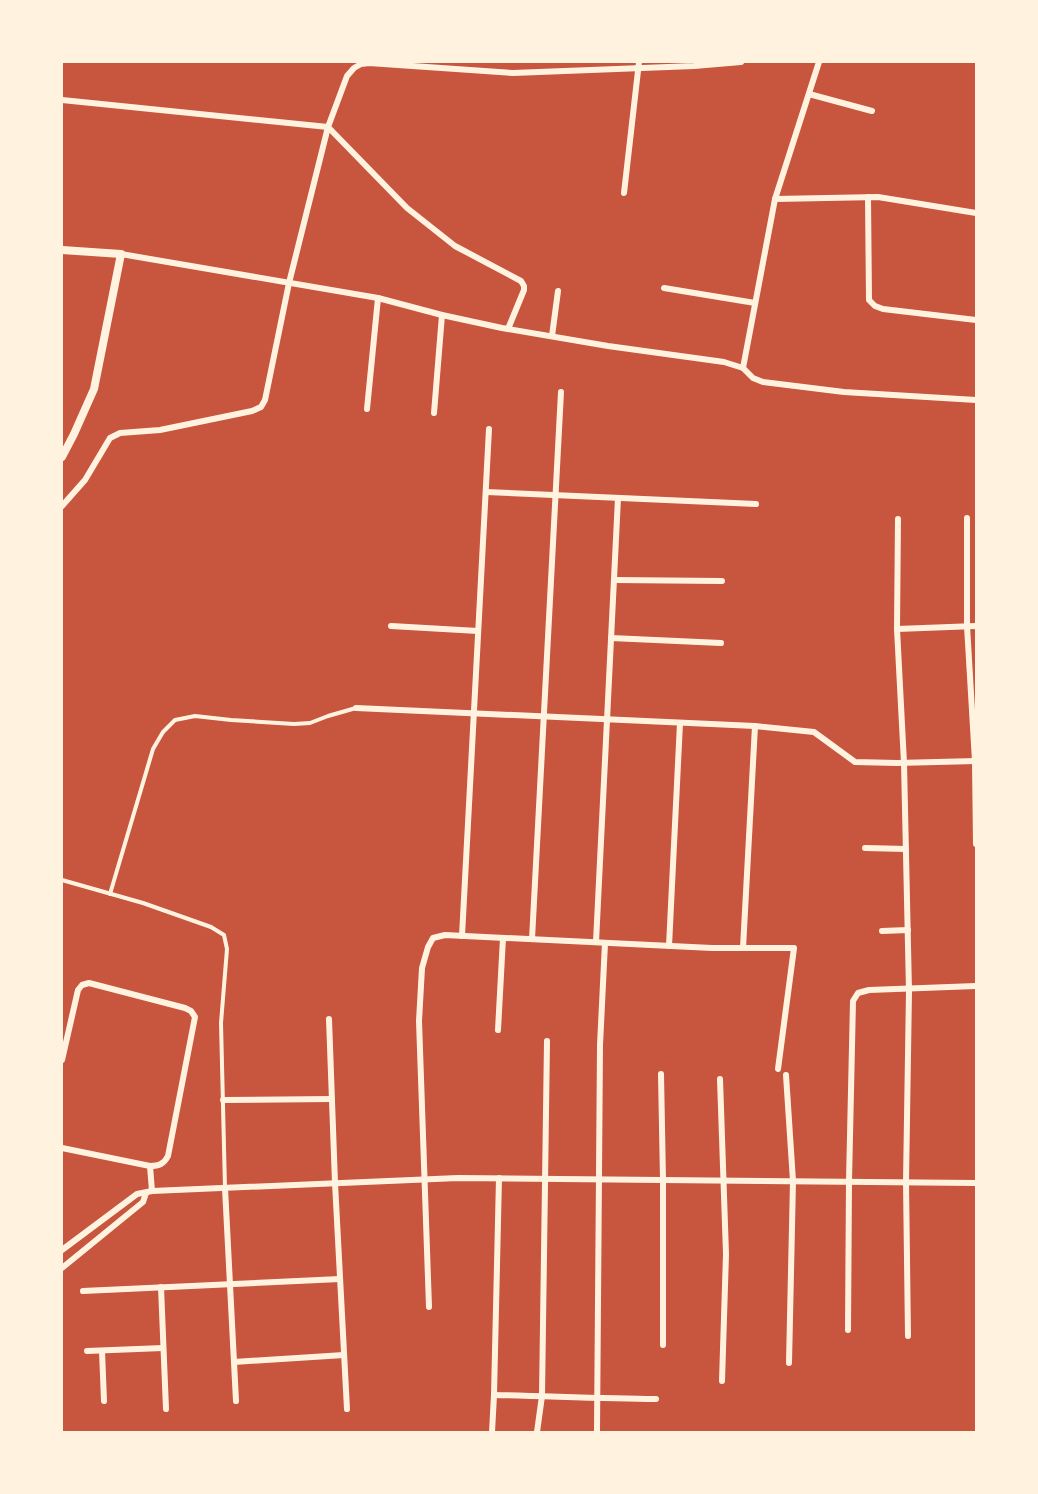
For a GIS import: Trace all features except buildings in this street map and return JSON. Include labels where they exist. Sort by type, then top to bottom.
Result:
[{"type":"street","points":[[62,506],[84,480],[114,435],[160,430],[252,411],[261,407],[265,400],[289,283],[328,127],[347,76],[354,68],[369,63],[513,73],[639,65],[741,62]]},
{"type":"street","points":[[743,368],[775,199],[819,62]]},
{"type":"street","points":[[624,193],[639,65]]},
{"type":"street","points":[[809,93],[872,111]]},
{"type":"street","points":[[62,100],[328,127],[407,208],[455,246],[521,281],[524,290],[508,329]]},
{"type":"street","points":[[868,197],[869,300],[875,306],[883,309],[976,320]]},
{"type":"street","points":[[775,199],[878,197],[976,213]]},
{"type":"street","points":[[62,250],[122,254],[378,298],[508,329],[618,348],[724,362],[743,368],[753,378],[763,382],[844,392],[976,400]]},
{"type":"street","points":[[62,457],[94,389],[122,254]]},
{"type":"street","points":[[664,288],[755,303]]},
{"type":"street","points":[[552,336],[558,291]]},
{"type":"street","points":[[368,409],[378,298]]},
{"type":"street","points":[[434,413],[442,315]]},
{"type":"street","points":[[532,939],[561,392]]},
{"type":"street","points":[[462,936],[489,429]]},
{"type":"street","points":[[486,492],[756,504]]},
{"type":"street","points":[[596,942],[618,498]]},
{"type":"street","points":[[967,518],[967,626],[976,761],[976,844]]},
{"type":"street","points":[[898,519],[897,629],[904,763],[909,989],[906,1182],[908,1336]]},
{"type":"street","points":[[614,579],[722,581]]},
{"type":"street","points":[[391,626],[478,631]]},
{"type":"street","points":[[897,629],[976,626]]},
{"type":"street","points":[[611,638],[721,643]]},
{"type":"street","points":[[356,708],[755,726],[814,732],[855,762],[976,761]]},
{"type":"street","points":[[669,946],[680,723]]},
{"type":"street","points":[[743,948],[755,726]]},
{"type":"street","points":[[865,848],[906,849]]},
{"type":"street","points":[[882,931],[908,930]]},
{"type":"street","points":[[429,1307],[418,1021],[422,968],[433,938],[445,935],[669,946],[794,948],[778,1069]]},
{"type":"street","points":[[498,1030],[503,938]]},
{"type":"street","points":[[597,1432],[600,1045],[605,943]]},
{"type":"street","points":[[62,1060],[78,990],[82,985],[89,983],[185,1008],[195,1017],[165,1162],[158,1166],[150,1166],[62,1148]]},
{"type":"street","points":[[848,1330],[853,1001],[858,993],[869,990],[976,986]]},
{"type":"street","points":[[329,1019],[347,1409]]},
{"type":"street","points":[[537,1432],[542,1396],[547,1041]]},
{"type":"street","points":[[661,1074],[663,1345]]},
{"type":"street","points":[[786,1075],[793,1181],[789,1363]]},
{"type":"street","points":[[720,1078],[726,1254],[722,1381]]},
{"type":"street","points":[[223,1100],[332,1099]]},
{"type":"street","points":[[62,1268],[143,1202],[149,1192],[150,1166]]},
{"type":"street","points":[[492,1432],[498,1178]]},
{"type":"street","points":[[62,1250],[137,1194],[149,1192],[498,1178],[976,1183]]},
{"type":"street","points":[[225,1188],[236,1401]]},
{"type":"street","points":[[83,1291],[340,1279]]},
{"type":"street","points":[[161,1287],[166,1409]]},
{"type":"street","points":[[87,1351],[163,1348]]},
{"type":"street","points":[[102,1351],[104,1401]]},
{"type":"street","points":[[234,1362],[344,1355]]},
{"type":"street","points":[[494,1395],[656,1399]]},
{"type":"lane","points":[[110,894],[153,749],[163,732],[175,720],[195,716],[294,724],[310,723],[356,708]]},
{"type":"lane","points":[[62,880],[153,906],[211,927],[224,935],[227,949],[221,1023],[225,1188]]}]
